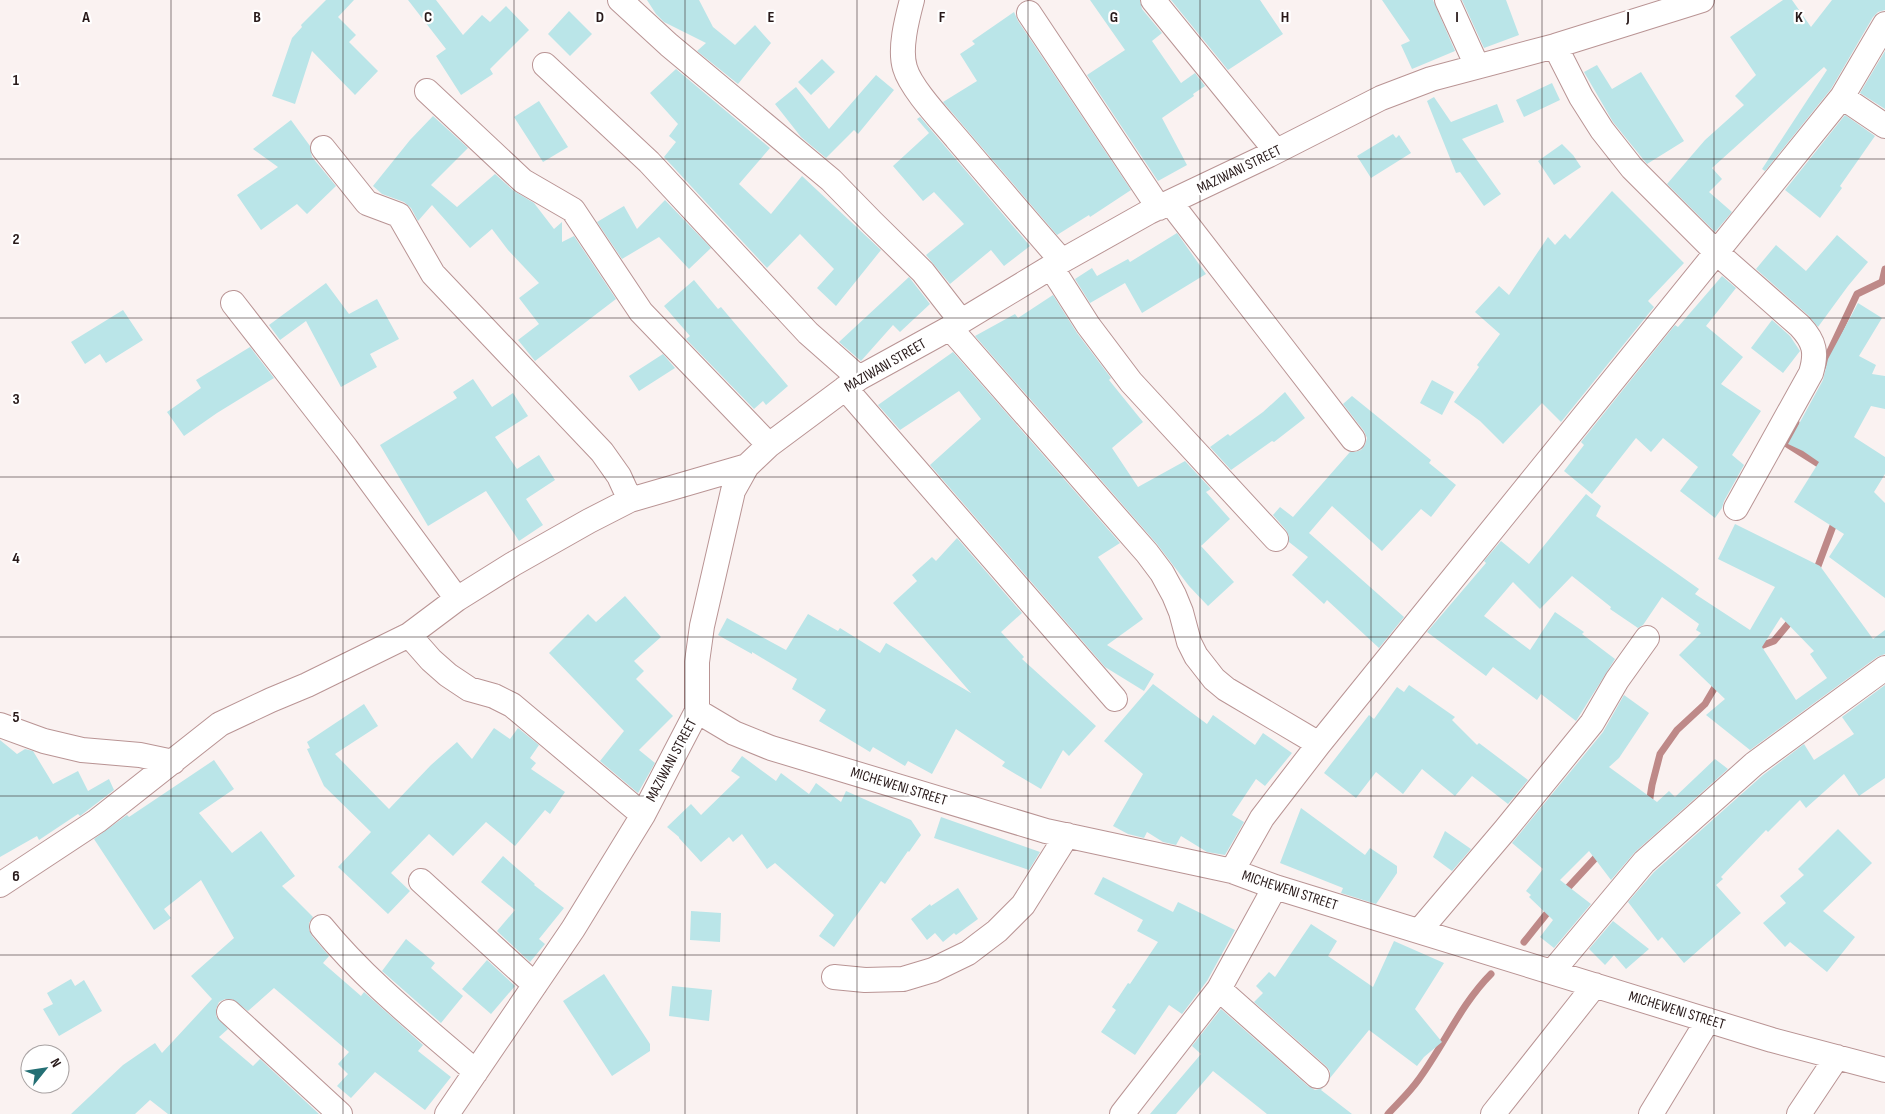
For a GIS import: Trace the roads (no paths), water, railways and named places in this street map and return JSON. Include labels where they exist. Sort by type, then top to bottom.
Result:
[{"type":"street","points":[[620,0],[691,64],[831,180],[924,272],[956,324],[1162,573],[1181,612],[1189,642],[1204,668],[1226,689],[1319,744]]},
{"type":"street","points":[[912,0],[906,24],[904,53],[905,68],[915,85],[944,124],[1057,264],[1088,325],[1131,382],[1276,539]]},
{"type":"street","points":[[1153,0],[1276,151]]},
{"type":"street","points":[[1447,0],[1477,66]]},
{"type":"street","name":"MAZIWANI STREET","points":[[447,1114],[573,929],[643,815],[697,711],[697,662],[702,626],[733,491],[748,466],[769,445],[852,383],[1057,264],[1164,205],[1381,98],[1431,79],[1555,46],[1702,0]]},
{"type":"street","points":[[1029,13],[1164,205],[1353,439]]},
{"type":"street","points":[[1232,871],[1262,818],[1319,744],[1842,97],[1885,24]]},
{"type":"street","points":[[1555,46],[1581,96],[1632,168],[1717,254],[1800,326],[1809,336],[1814,346],[1815,354],[1811,373],[1736,508]]},
{"type":"street","points":[[545,65],[649,162],[808,333],[852,383],[1115,699]]},
{"type":"street","points":[[428,91],[523,181],[573,210],[641,312],[769,445]]},
{"type":"street","points":[[1842,97],[1885,126]]},
{"type":"street","points":[[324,148],[367,203],[399,216],[433,274],[602,452],[619,476],[630,500]]},
{"type":"street","points":[[233,303],[346,448],[457,599]]},
{"type":"street","points":[[0,885],[96,821],[220,724],[271,700],[307,686],[409,635],[457,599],[521,559],[630,500],[748,466]]},
{"type":"street","points":[[409,635],[431,660],[448,675],[469,689],[494,696],[512,706],[643,815]]},
{"type":"street","points":[[1420,930],[1592,723],[1617,680],[1647,638]]},
{"type":"street","points":[[1552,972],[1644,862],[1754,764],[1885,668]]},
{"type":"street","name":"MICHEWENI STREET","points":[[697,711],[734,733],[771,748],[1046,830],[1232,871],[1275,887],[1708,1020],[1885,1070]]},
{"type":"street","points":[[0,725],[44,741],[82,750],[140,755],[173,762]]},
{"type":"street","points":[[834,977],[865,980],[903,979],[933,970],[968,953],[997,932],[1023,905],[1067,835]]},
{"type":"street","points":[[422,880],[535,984]]},
{"type":"street","points":[[1122,1114],[1219,989],[1275,887]]},
{"type":"street","points":[[322,927],[371,980],[476,1072]]},
{"type":"street","points":[[1493,1114],[1595,985]]},
{"type":"street","points":[[1219,989],[1318,1076]]},
{"type":"street","points":[[229,1012],[340,1114]]},
{"type":"street","points":[[1651,1114],[1708,1020]]},
{"type":"street","points":[[1799,1114],[1837,1057]]},
{"type":"waterway","points":[[1822,368],[1857,294],[1882,282],[1885,269]]},
{"type":"waterway","points":[[1796,423],[1787,444],[1825,468]]},
{"type":"waterway","points":[[1815,574],[1836,518]]},
{"type":"waterway","points":[[1755,648],[1774,641],[1794,617]]},
{"type":"waterway","points":[[1649,804],[1660,754],[1677,730],[1705,704],[1718,682]]},
{"type":"waterway","points":[[1563,893],[1600,853]]},
{"type":"waterway","points":[[1524,942],[1552,907]]},
{"type":"waterway","points":[[1388,1114],[1415,1084],[1462,1011],[1491,974]]}]
